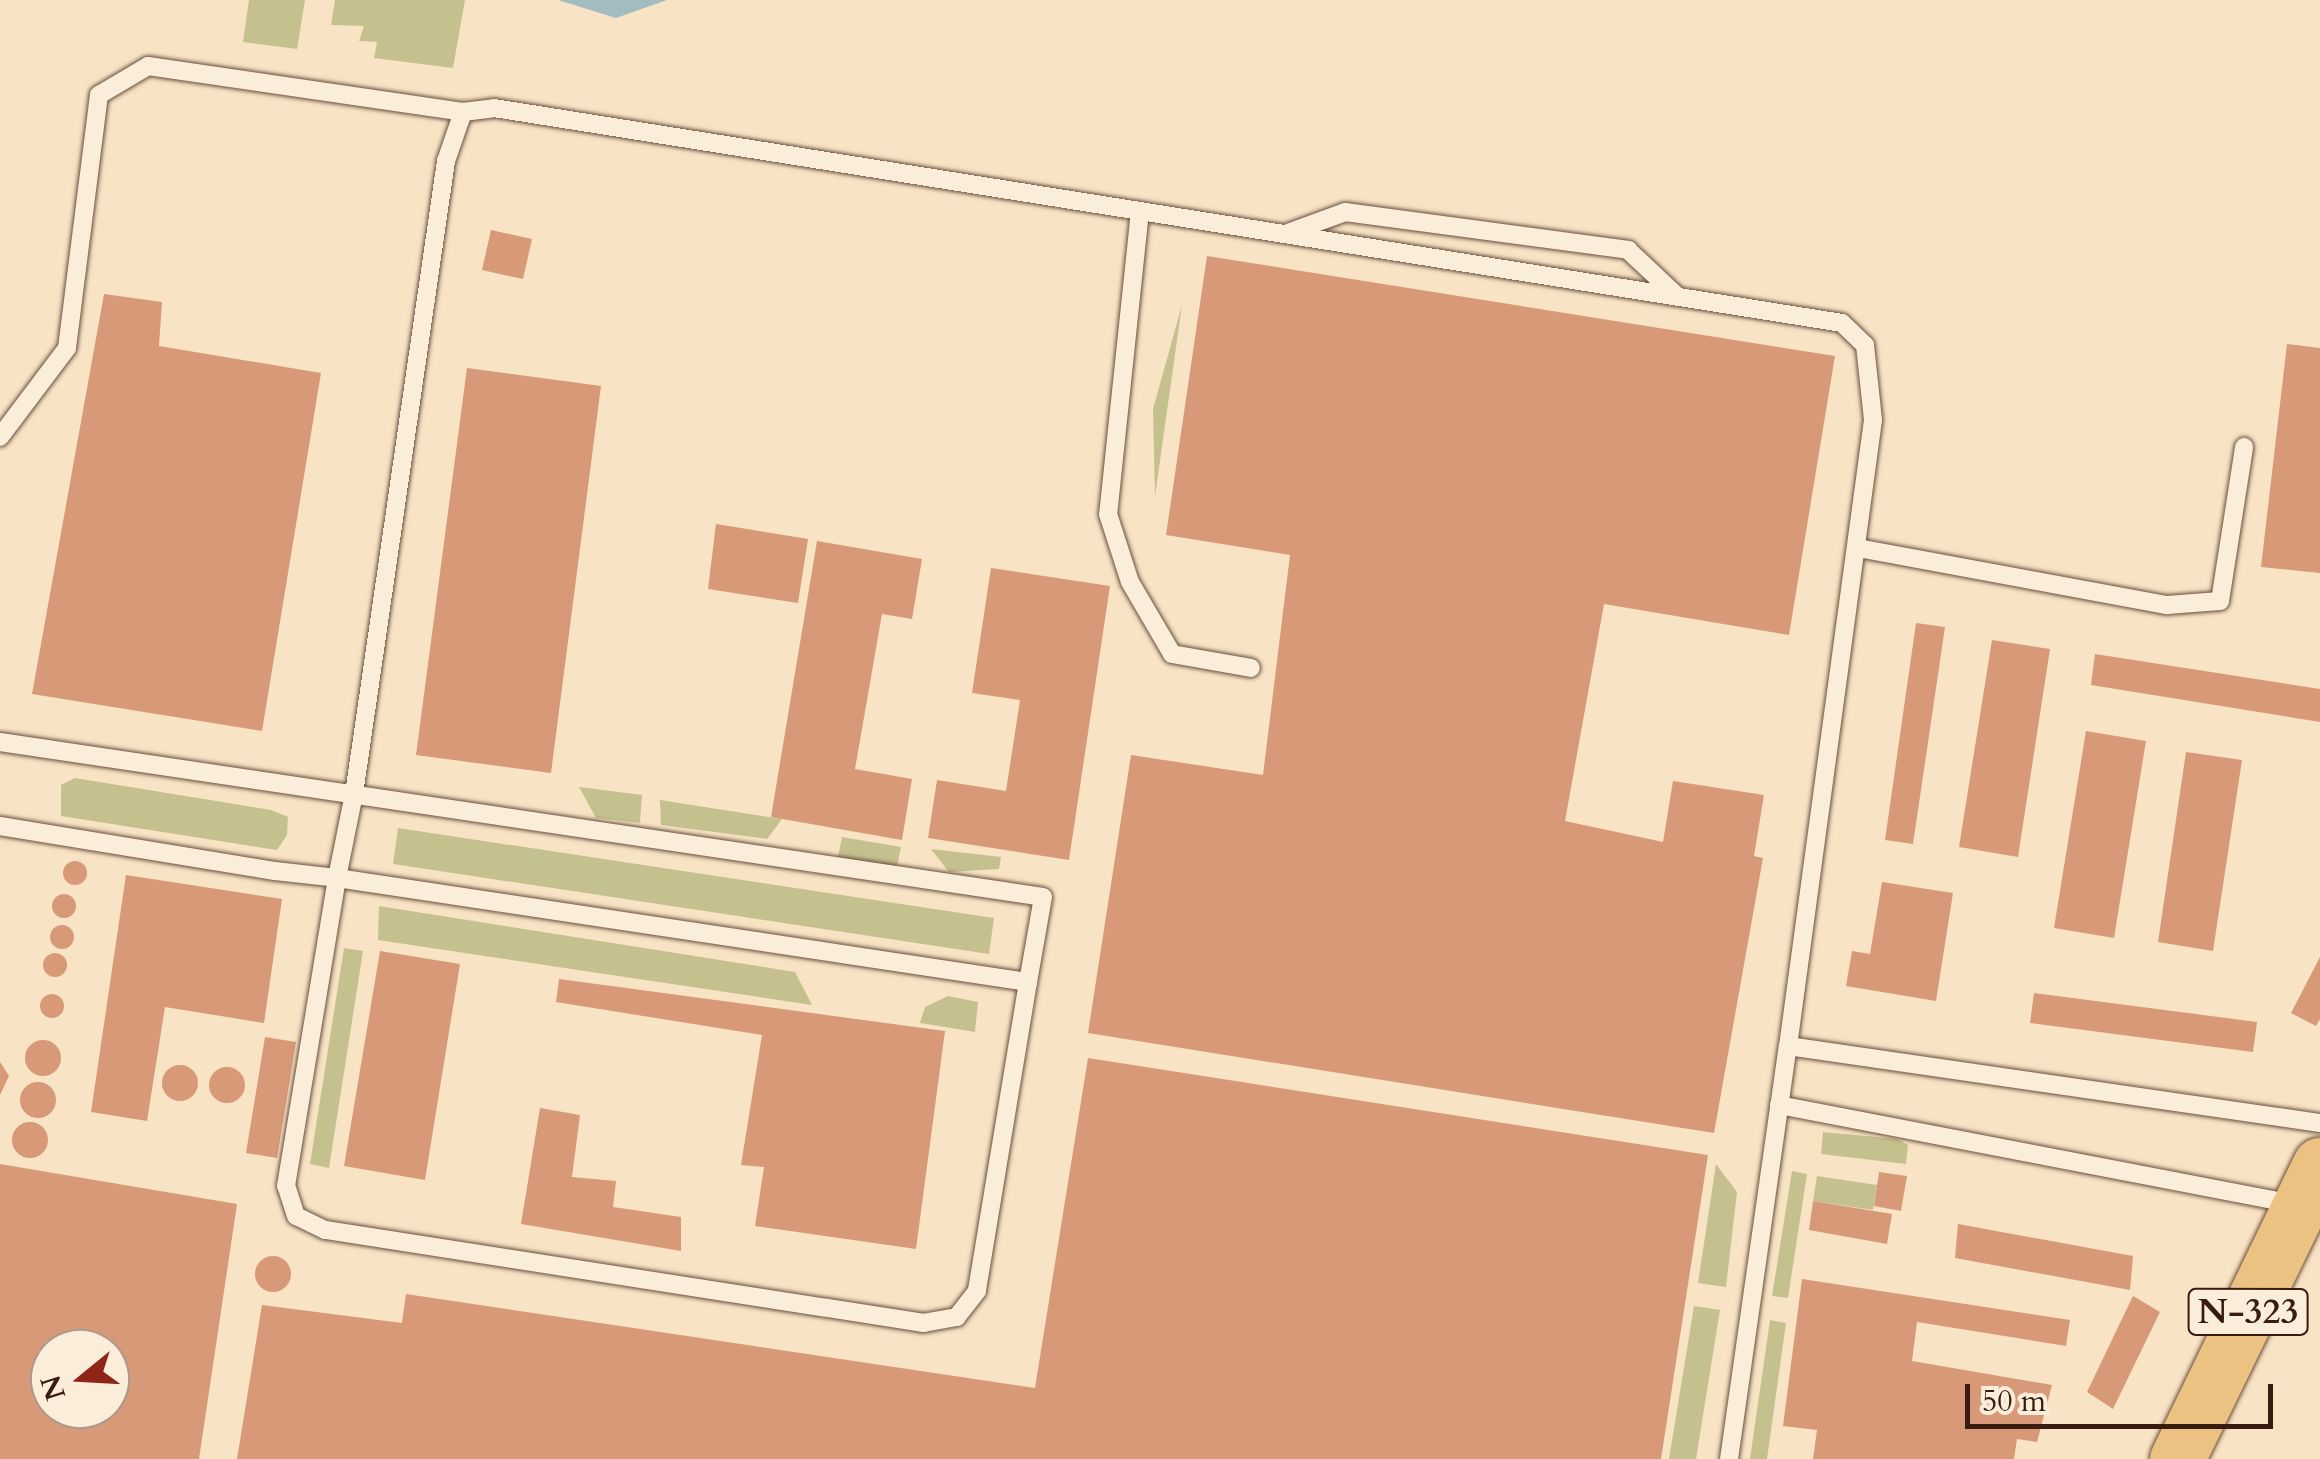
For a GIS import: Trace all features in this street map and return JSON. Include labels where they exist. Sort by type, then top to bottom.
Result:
[{"type":"highway","name":"N-323","points":[[2177,1459],[2310,1185]]},
{"type":"lane","points":[[0,437],[37,399],[67,348],[100,95],[125,73],[148,66],[462,112],[494,108],[1842,323],[1865,345],[1873,420],[1729,1459]]},
{"type":"lane","points":[[0,742],[354,794],[1043,897],[978,1292],[957,1317],[924,1323],[324,1230],[296,1216],[286,1186],[354,794],[446,161],[462,112]]},
{"type":"lane","points":[[1140,211],[1108,514],[1130,582],[1172,654],[1251,668]]},
{"type":"lane","points":[[1286,234],[1345,212],[1628,250],[1677,297]]},
{"type":"lane","points":[[1858,548],[2063,590],[2202,605],[2220,600],[2244,447]]},
{"type":"lane","points":[[0,826],[1028,982]]},
{"type":"lane","points":[[1788,1046],[2320,1124]]},
{"type":"lane","points":[[1780,1105],[2310,1185]]},
{"type":"shaded area","points":[[249,0],[305,0],[297,49],[243,42]]},
{"type":"shaded area","points":[[335,0],[465,0],[453,68],[374,58],[377,42],[359,41],[364,26],[331,25]]},
{"type":"shaded area","points":[[1182,305],[1155,496],[1153,409]]},
{"type":"shaded area","points":[[75,778],[271,810],[288,817],[287,835],[277,850],[61,816],[61,785]]},
{"type":"shaded area","points":[[579,787],[642,795],[640,823],[596,818]]},
{"type":"shaded area","points":[[660,800],[782,819],[767,839],[661,825]]},
{"type":"shaded area","points":[[398,828],[994,918],[989,954],[393,864]]},
{"type":"shaded area","points":[[842,837],[901,847],[897,867],[838,857]]},
{"type":"shaded area","points":[[931,849],[1001,857],[999,869],[949,872]]},
{"type":"shaded area","points":[[379,906],[795,972],[812,1005],[378,940]]},
{"type":"shaded area","points":[[344,948],[363,951],[329,1168],[310,1164]]},
{"type":"shaded area","points":[[948,996],[978,1002],[975,1032],[920,1023],[925,1007]]},
{"type":"shaded area","points":[[1823,1132],[1897,1139],[1908,1145],[1906,1164],[1821,1154]]},
{"type":"shaded area","points":[[1716,1164],[1737,1192],[1726,1287],[1698,1283]]},
{"type":"shaded area","points":[[1792,1171],[1807,1174],[1788,1298],[1772,1296]]},
{"type":"shaded area","points":[[1817,1176],[1877,1185],[1873,1210],[1813,1201]]},
{"type":"shaded area","points":[[1694,1306],[1720,1310],[1696,1459],[1669,1459]]},
{"type":"shaded area","points":[[1770,1320],[1786,1323],[1767,1459],[1750,1459]]},
{"type":"water","points":[[558,0],[667,0],[616,18]]},
{"type":"building","points":[[491,230],[532,239],[523,279],[482,270]]},
{"type":"building","points":[[1207,256],[1835,356],[1789,635],[1604,604],[1565,821],[1663,842],[1673,781],[1764,795],[1754,856],[1763,858],[1714,1133],[1088,1033],[1131,755],[1263,775],[1290,555],[1166,535]]},
{"type":"building","points":[[104,294],[162,302],[159,346],[321,373],[262,731],[32,694]]},
{"type":"building","points":[[2287,344],[2320,348],[2320,573],[2261,567]]},
{"type":"building","points":[[467,368],[601,386],[551,773],[416,755]]},
{"type":"building","points":[[716,524],[808,539],[798,603],[708,589]]},
{"type":"building","points":[[817,541],[922,559],[912,619],[882,614],[855,769],[912,779],[902,840],[771,817]]},
{"type":"building","points":[[991,568],[1110,586],[1069,860],[928,838],[937,780],[1006,791],[1020,700],[972,693]]},
{"type":"building","points":[[1916,623],[1945,627],[1913,844],[1885,840]]},
{"type":"building","points":[[1992,640],[2050,649],[2018,857],[1959,847]]},
{"type":"building","points":[[2095,654],[2320,689],[2320,722],[2091,685]]},
{"type":"building","points":[[2086,731],[2146,741],[2114,938],[2054,928]]},
{"type":"building","points":[[2186,752],[2242,760],[2213,951],[2158,942]]},
{"type":"building","points":[[75,861],[87,873],[75,885],[63,873]]},
{"type":"building","points":[[126,875],[282,899],[264,1023],[165,1007],[147,1121],[91,1112]]},
{"type":"building","points":[[1882,882],[1953,893],[1936,1001],[1846,986],[1852,951],[1870,954]]},
{"type":"building","points":[[64,894],[76,906],[64,918],[52,906]]},
{"type":"building","points":[[62,925],[74,937],[62,949],[50,937]]},
{"type":"building","points":[[380,951],[460,964],[425,1180],[344,1166]]},
{"type":"building","points":[[55,953],[67,965],[55,977],[43,965]]},
{"type":"building","points":[[2320,957],[2320,1019],[2316,1026],[2291,1013]]},
{"type":"building","points":[[559,979],[945,1031],[916,1249],[755,1226],[764,1167],[741,1165],[762,1035],[556,1002]]},
{"type":"building","points":[[2034,993],[2257,1022],[2253,1052],[2030,1023]]},
{"type":"building","points":[[52,994],[64,1006],[52,1018],[40,1006]]},
{"type":"building","points":[[265,1037],[296,1042],[277,1158],[246,1153]]},
{"type":"building","points":[[43,1040],[56,1045],[61,1058],[56,1071],[43,1076],[30,1071],[25,1058],[30,1045]]},
{"type":"building","points":[[1088,1058],[1708,1155],[1661,1459],[237,1459],[262,1305],[402,1323],[406,1294],[1035,1388]]},
{"type":"building","points":[[0,1062],[9,1076],[0,1095]]},
{"type":"building","points":[[180,1065],[193,1070],[198,1083],[193,1096],[180,1101],[167,1096],[162,1083],[167,1070]]},
{"type":"building","points":[[227,1067],[240,1072],[245,1085],[240,1098],[227,1103],[214,1098],[209,1085],[214,1072]]},
{"type":"building","points":[[38,1082],[51,1087],[56,1100],[51,1113],[38,1118],[25,1113],[20,1100],[25,1087]]},
{"type":"building","points":[[540,1108],[580,1115],[572,1177],[616,1181],[613,1207],[681,1217],[681,1251],[521,1224]]},
{"type":"building","points":[[30,1122],[43,1127],[48,1140],[43,1153],[30,1158],[17,1153],[12,1140],[17,1127]]},
{"type":"building","points":[[0,1164],[237,1204],[199,1459],[0,1459]]},
{"type":"building","points":[[1879,1172],[1907,1176],[1901,1211],[1874,1206]]},
{"type":"building","points":[[1813,1201],[1892,1214],[1887,1244],[1809,1230]]},
{"type":"building","points":[[1958,1224],[2133,1256],[2130,1290],[1955,1258]]},
{"type":"building","points":[[273,1256],[286,1261],[291,1274],[286,1287],[273,1292],[260,1287],[255,1274],[260,1261]]},
{"type":"building","points":[[1802,1279],[2070,1320],[2066,1346],[1917,1322],[1912,1361],[2052,1385],[2037,1442],[2017,1439],[2014,1459],[1813,1459],[1817,1430],[1783,1426]]},
{"type":"building","points":[[2133,1296],[2160,1312],[2113,1409],[2087,1392]]}]
